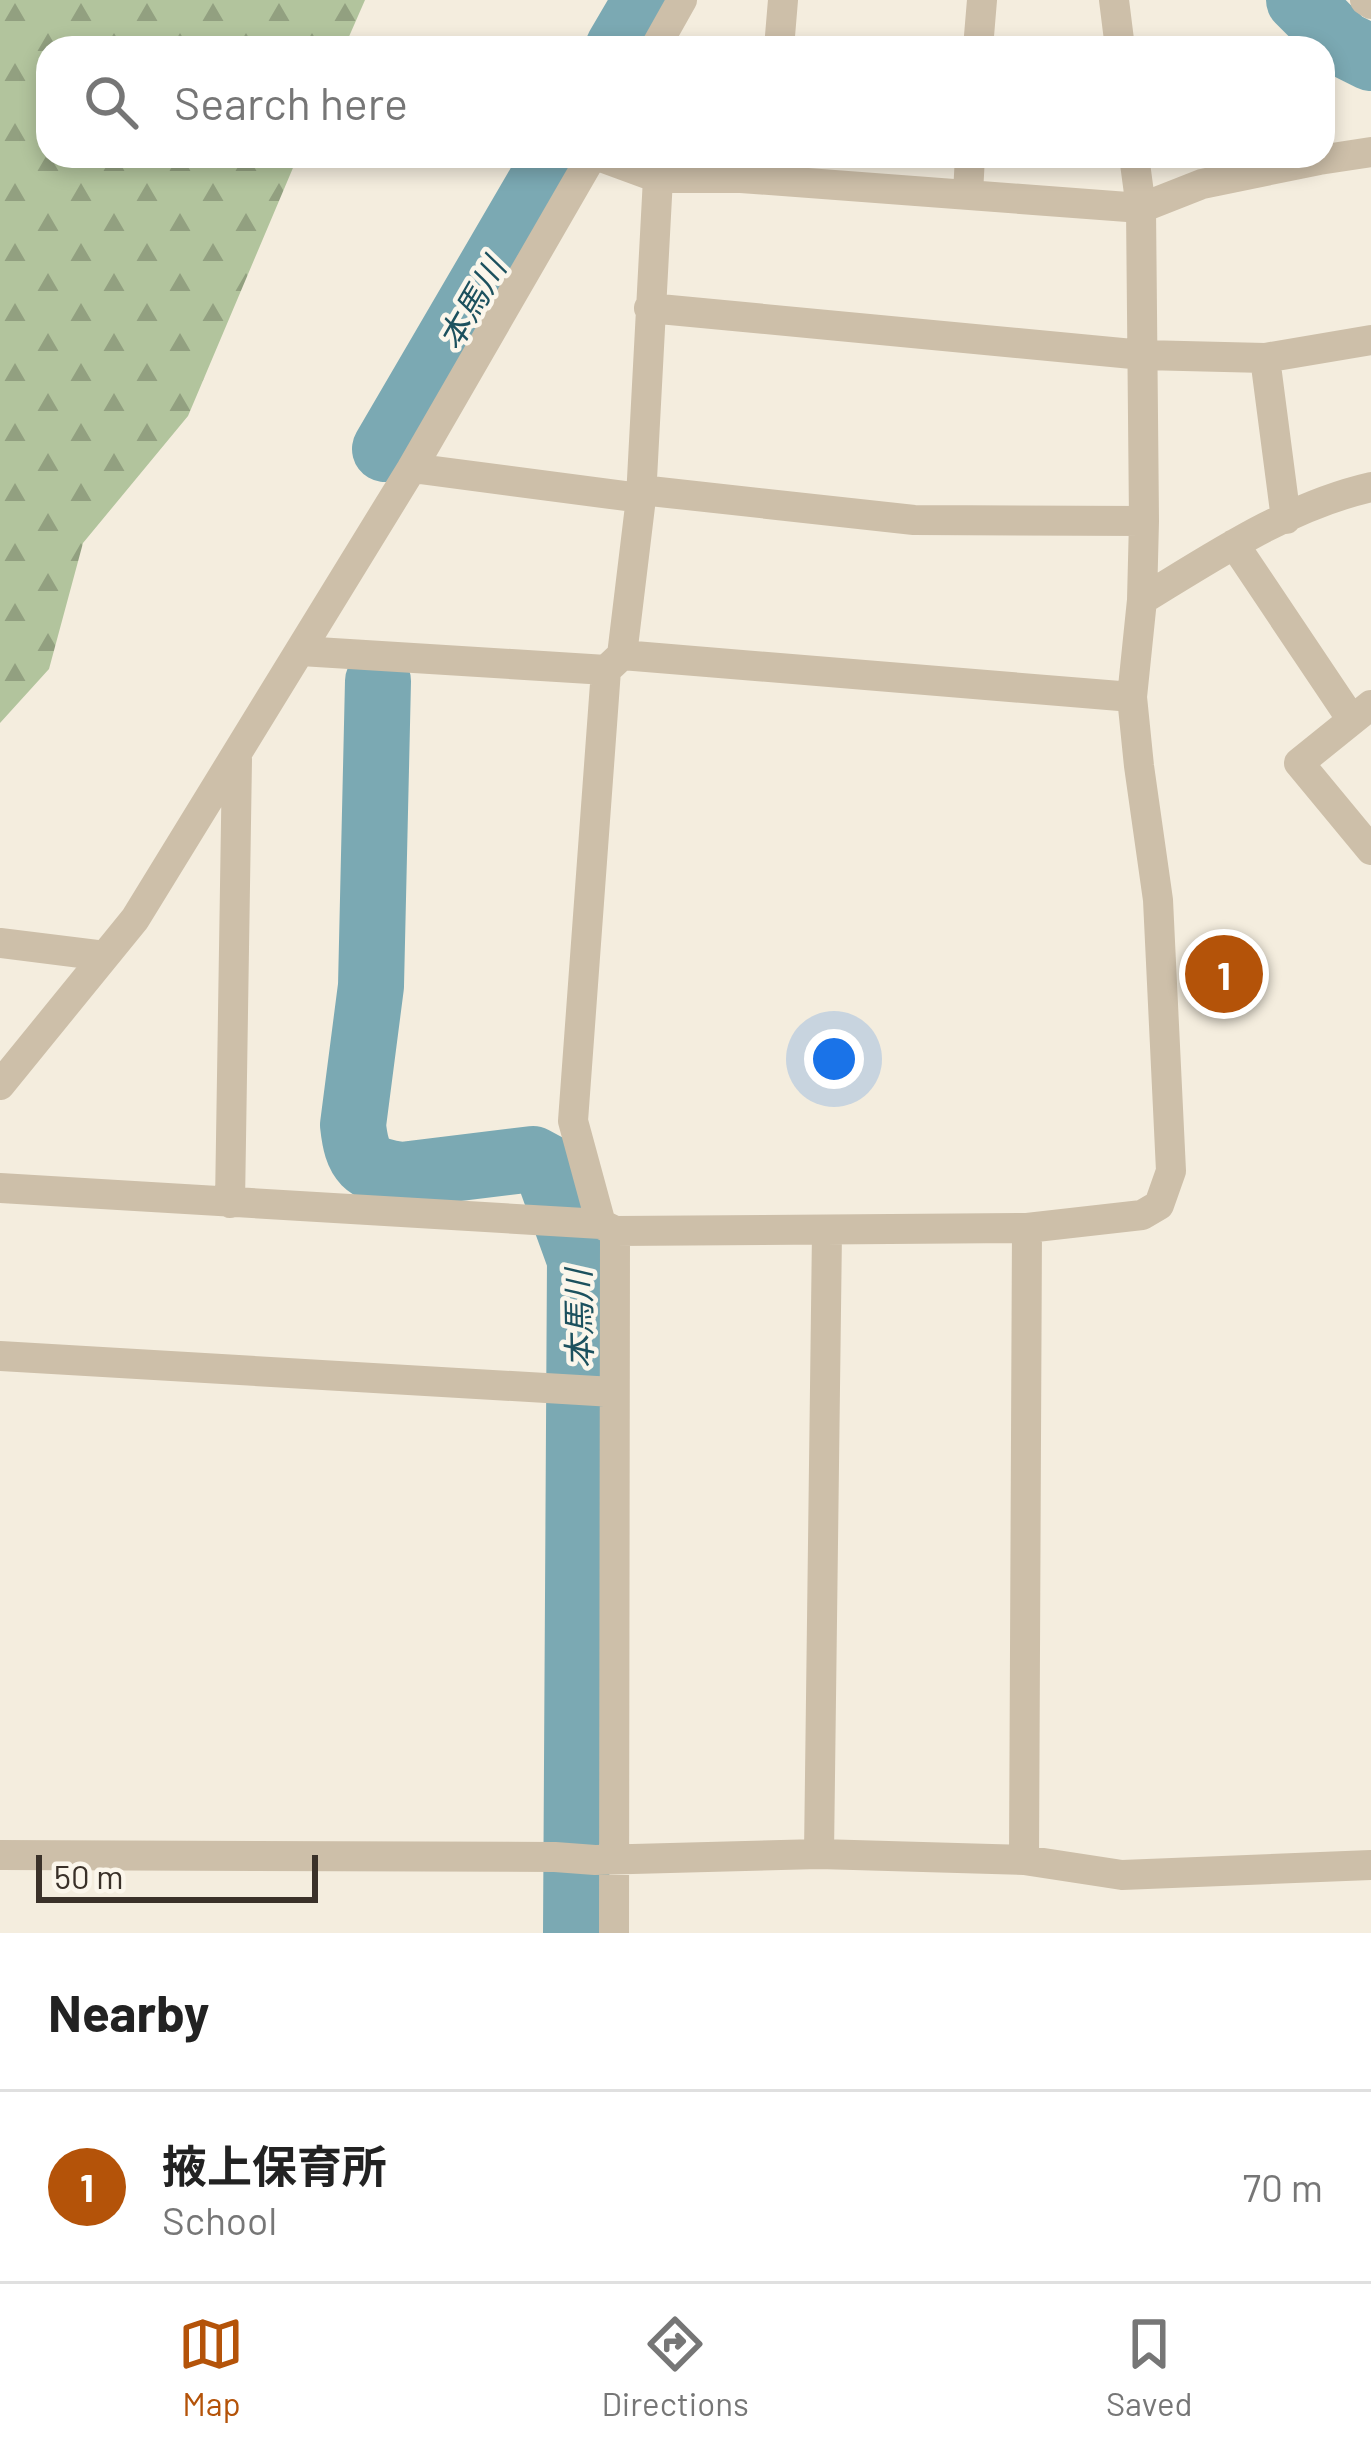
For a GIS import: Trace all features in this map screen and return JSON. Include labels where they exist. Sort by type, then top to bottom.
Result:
[{"type":"street","points":[[662,36],[682,0]]},
{"type":"street","points":[[780,36],[783,0]]},
{"type":"street","points":[[980,36],[982,0]]},
{"type":"street","points":[[1114,0],[1118,36]]},
{"type":"street","points":[[1335,158],[1371,152]]},
{"type":"street","points":[[0,1085],[135,920],[412,468],[588,168]]},
{"type":"street","points":[[629,168],[658,178],[770,168],[968,194],[1141,208],[1202,184],[1280,168]]},
{"type":"street","points":[[968,194],[969,168]]},
{"type":"street","points":[[0,1188],[598,1226],[827,1232],[1027,1228],[1142,1215],[1159,1205],[1171,1171],[1158,901],[1132,698],[1144,520],[1141,208],[1136,168]]},
{"type":"street","points":[[614,1933],[604,1860],[598,1226],[573,1121],[614,663],[641,494],[658,178]]},
{"type":"street","points":[[649,308],[1143,355],[1265,358],[1371,340]]},
{"type":"street","points":[[1265,358],[1286,519]]},
{"type":"street","points":[[412,468],[914,520],[1144,520]]},
{"type":"street","points":[[1142,600],[1234,544],[1327,498],[1369,491]]},
{"type":"street","points":[[1234,544],[1362,713],[1299,763],[1371,850]]},
{"type":"street","points":[[301,651],[614,663],[1132,698]]},
{"type":"street","points":[[230,1203],[237,756]]},
{"type":"street","points":[[0,943],[105,956]]},
{"type":"street","points":[[1024,1860],[1027,1228]]},
{"type":"street","points":[[819,1854],[827,1232]]},
{"type":"street","points":[[0,1356],[603,1392]]},
{"type":"street","points":[[0,1856],[604,1860],[819,1854],[1024,1860],[1122,1875],[1371,1865]]},
{"type":"green space","points":[[0,0],[365,0],[349,36],[36,36],[36,168],[293,168],[188,416],[83,543],[49,669],[0,723]]},
{"type":"waterway","name":"本馬川","points":[[625,36],[646,0]]},
{"type":"waterway","points":[[1299,0],[1343,44],[1371,58]]},
{"type":"waterway","name":"本馬川","points":[[385,449],[549,168]]},
{"type":"waterway","name":"本馬川","points":[[378,681],[371,986],[353,1125],[357,1148],[371,1167],[402,1175],[533,1159],[546,1166],[580,1260],[576,1933]]},
{"type":"place","name":"掖上保育所","points":[[1224,974]]}]
